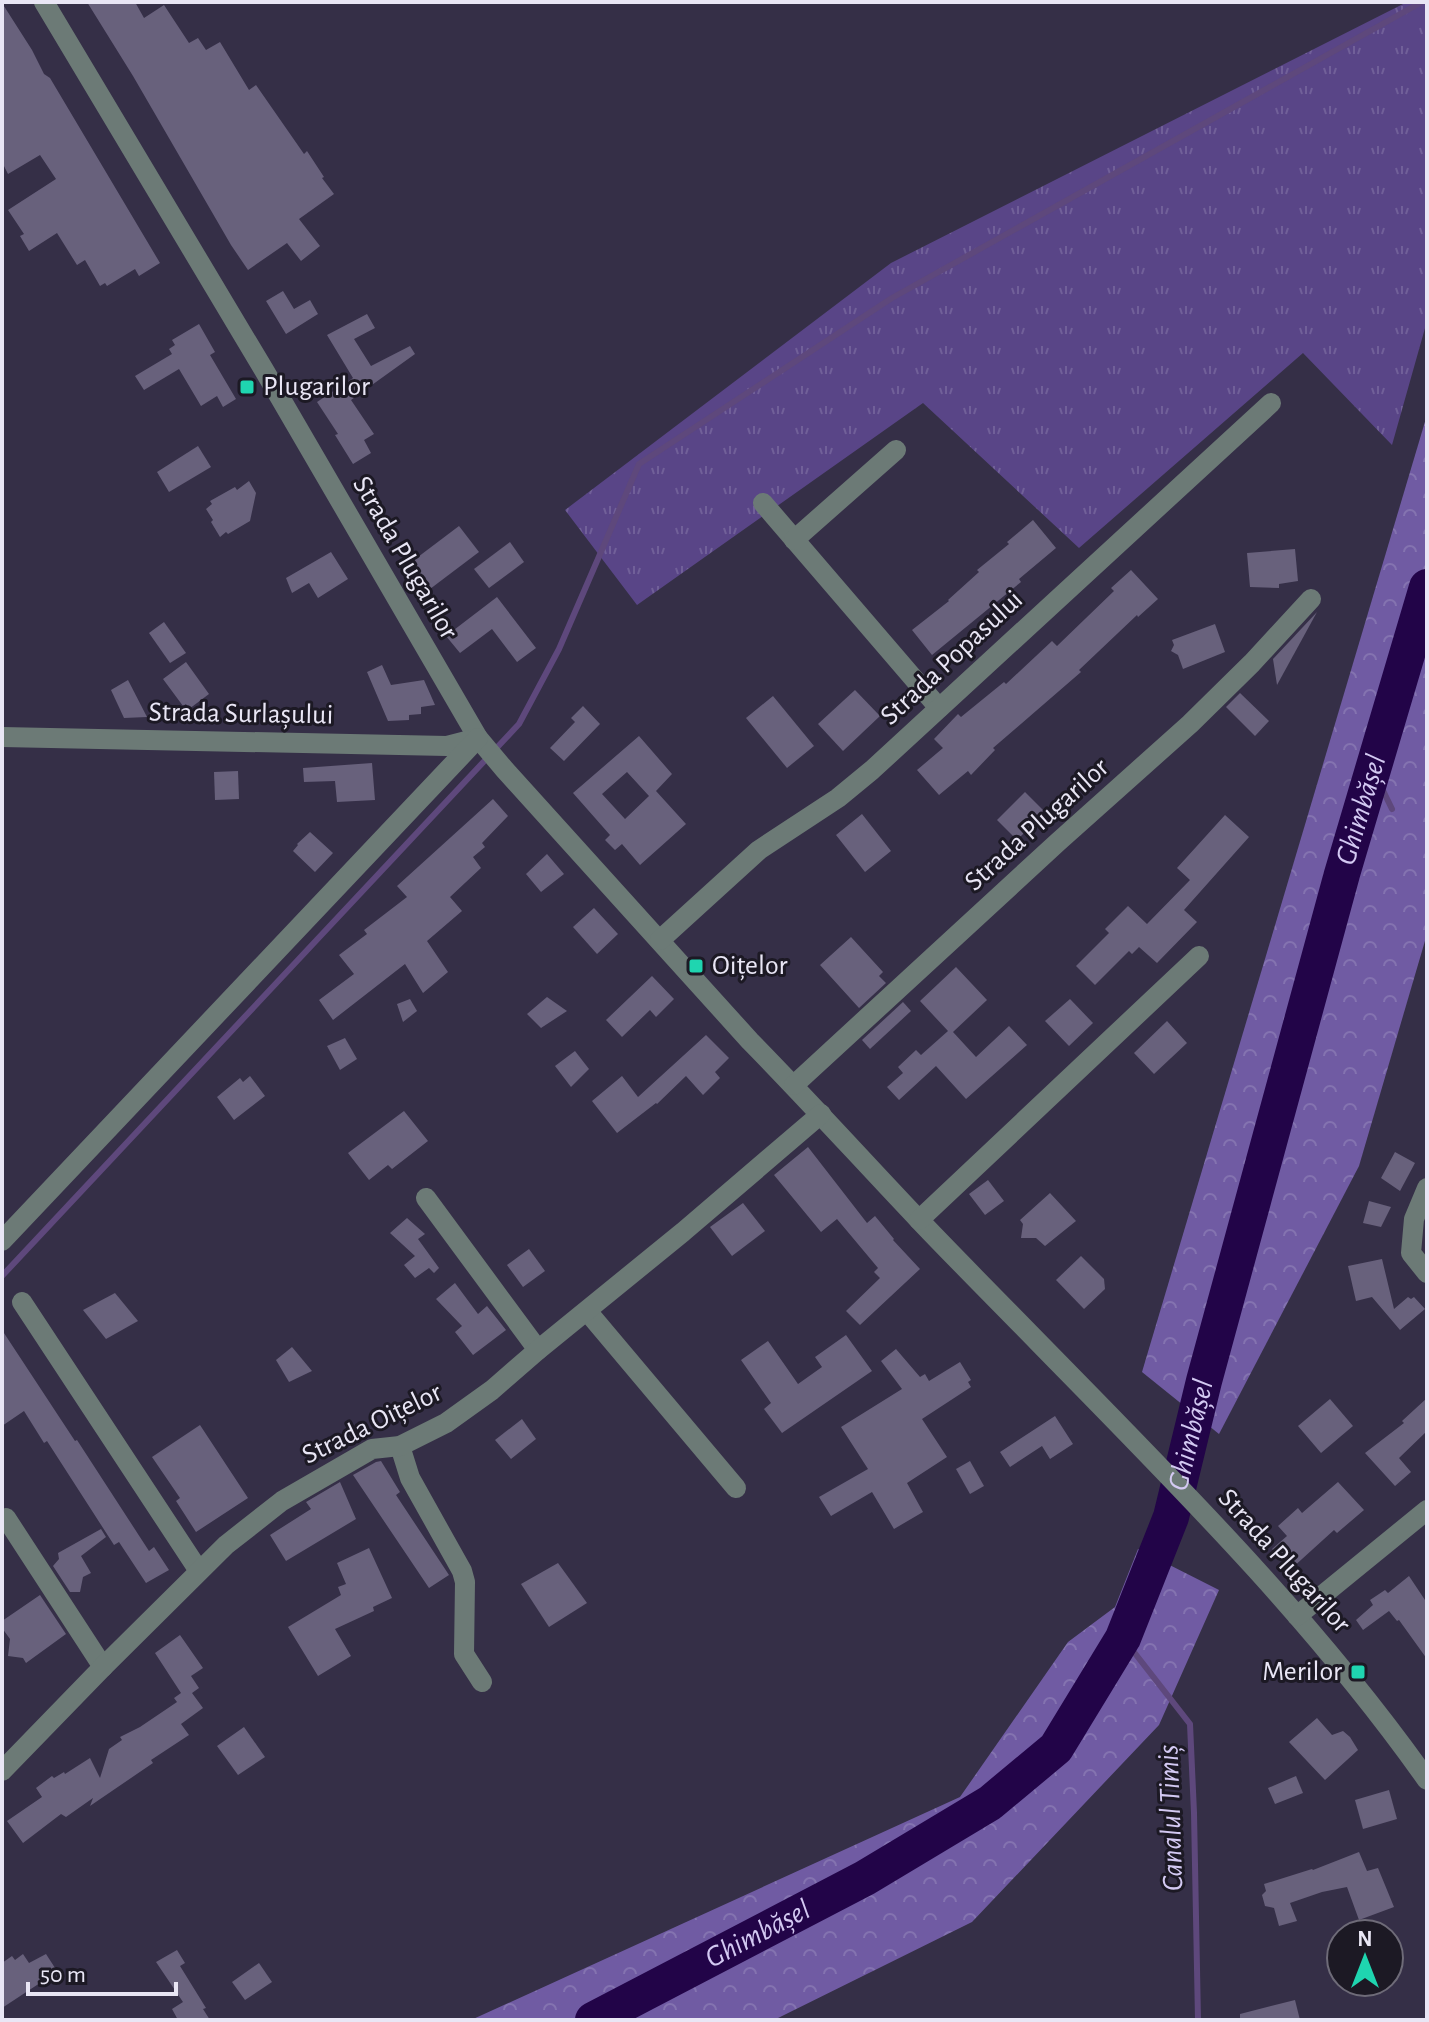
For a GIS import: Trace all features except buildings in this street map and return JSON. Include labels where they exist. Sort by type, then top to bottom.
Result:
[{"type":"street","name":"Strada Plugarilor","points":[[44,2],[480,742],[750,1041],[1224,1534],[1363,1693],[1427,1780]]},
{"type":"street","name":"Strada Popasului","points":[[660,940],[759,850],[838,798],[1271,403]]},
{"type":"street","points":[[794,540],[896,450]]},
{"type":"street","points":[[763,503],[939,708]]},
{"type":"street","name":"Strada Plugarilor","points":[[794,1085],[1190,724],[1311,599]]},
{"type":"street","name":"Strada Surlașului","points":[[2,737],[447,746],[480,742]]},
{"type":"street","points":[[2,1241],[480,742]]},
{"type":"street","points":[[919,1220],[1199,956]]},
{"type":"street","name":"Strada Oițelor","points":[[2,1771],[226,1545],[282,1501],[372,1449],[400,1446],[446,1423],[492,1390],[821,1114]]},
{"type":"street","points":[[1427,1188],[1414,1219],[1411,1253],[1427,1273]]},
{"type":"street","points":[[426,1198],[538,1350]]},
{"type":"street","points":[[22,1302],[199,1571]]},
{"type":"street","points":[[587,1311],[736,1488]]},
{"type":"street","points":[[400,1446],[410,1478],[462,1571],[465,1582],[464,1654],[482,1682]]},
{"type":"street","points":[[1297,1616],[1427,1510]]},
{"type":"street","points":[[6,1518],[103,1667]]},
{"type":"green space","points":[[1407,2],[1427,2],[1427,321],[1392,445],[1303,353],[1079,548],[923,403],[637,605],[565,510],[891,263]]},
{"type":"green space","points":[[1427,415],[1427,934],[1359,1166],[1219,1434],[1142,1372]]},
{"type":"green space","points":[[1138,1549],[1219,1590],[1159,1725],[972,1922],[774,2020],[471,2020],[960,1797],[1068,1642],[1115,1607]]},
{"type":"waterway","points":[[2,1276],[519,724],[559,649],[639,464],[892,298],[1422,2]]},
{"type":"waterway","name":"Ghimbășel","points":[[593,2020],[865,1878],[990,1803],[1056,1748],[1123,1638],[1171,1517],[1204,1381],[1342,874],[1427,587]]},
{"type":"waterway","points":[[1373,770],[1392,809]]},
{"type":"waterway","name":"Canalul Timiș","points":[[1123,1638],[1190,1724],[1198,2020]]},
{"type":"place","name":"Plugarilor","points":[[247,387]]},
{"type":"place","name":"Oițelor","points":[[696,966]]},
{"type":"place","name":"Merilor","points":[[1358,1672]]}]
